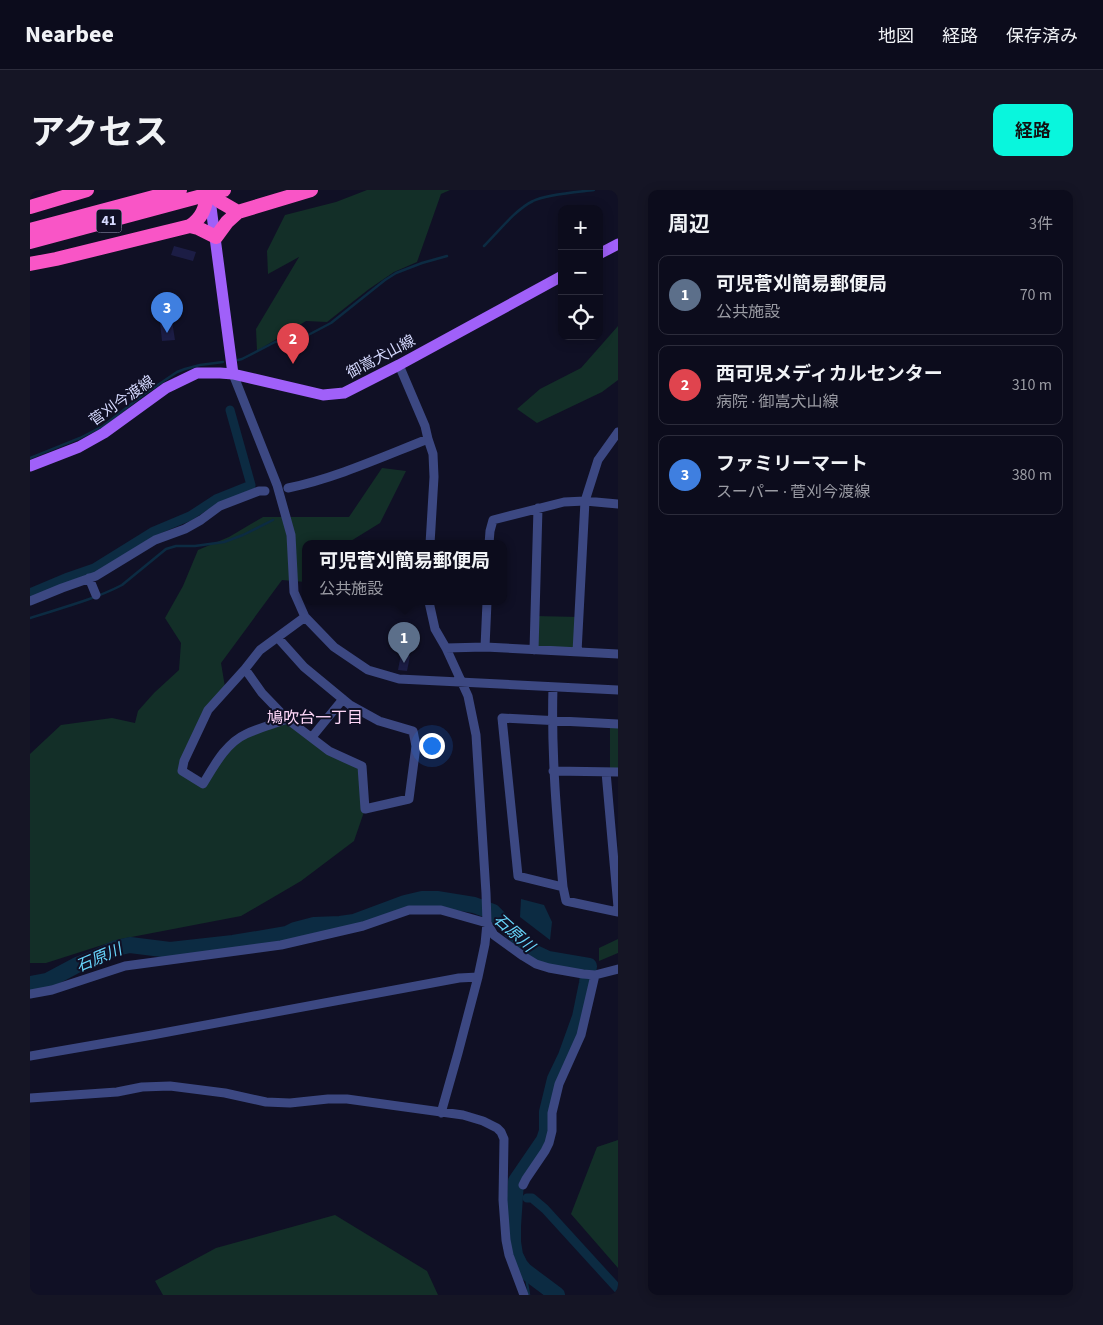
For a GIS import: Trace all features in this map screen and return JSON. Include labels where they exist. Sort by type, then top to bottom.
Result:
[{"type":"highway","points":[[30,207],[87,190]]},
{"type":"highway","points":[[209,190],[220,201],[238,212]]},
{"type":"highway","points":[[30,264],[190,226],[197,222],[204,213],[209,190]]},
{"type":"highway","name":"41","points":[[30,230],[184,195],[224,190]]},
{"type":"highway","points":[[190,226],[216,237],[226,222],[238,212],[311,190]]},
{"type":"highway","name":"41","points":[[30,242],[184,195]]},
{"type":"main road","points":[[209,190],[233,374]]},
{"type":"main road","points":[[603,252],[618,244]]},
{"type":"main road","name":"御嵩犬山線","points":[[233,374],[324,395],[344,393],[558,278]]},
{"type":"main road","name":"菅刈今渡線","points":[[30,466],[87,443],[104,433],[166,388],[197,373],[233,374]]},
{"type":"street","points":[[399,365],[425,426],[433,458],[430,540]]},
{"type":"street","points":[[233,374],[277,485],[291,534],[294,592],[305,617],[334,647],[368,670],[399,679],[618,690]]},
{"type":"street","points":[[577,652],[584,500],[598,460],[618,432]]},
{"type":"street","points":[[288,488],[348,470],[428,439]]},
{"type":"street","points":[[30,601],[96,576],[155,540],[185,529],[201,520],[220,506],[259,491],[265,491]]},
{"type":"street","points":[[489,540],[493,520],[564,502],[584,500],[618,504]]},
{"type":"street","points":[[534,650],[538,508]]},
{"type":"street","points":[[89,578],[96,595]]},
{"type":"street","points":[[430,605],[435,629],[468,696],[476,735],[487,923],[478,977],[441,1112]]},
{"type":"street","points":[[485,648],[487,605]]},
{"type":"street","points":[[287,719],[245,734],[235,741],[220,756],[203,784],[182,771],[184,761],[208,710],[260,650],[305,617]]},
{"type":"street","points":[[245,669],[262,694],[287,719],[329,750],[362,766],[365,809],[409,798],[416,746],[414,731],[379,721],[350,705],[304,667],[278,638]]},
{"type":"street","points":[[446,648],[618,654]]},
{"type":"street","points":[[553,687],[553,771],[563,887],[566,901],[618,912]]},
{"type":"street","points":[[312,737],[342,698]]},
{"type":"street","points":[[563,887],[518,876],[502,718],[618,724]]},
{"type":"street","points":[[553,771],[618,772]]},
{"type":"street","points":[[606,772],[618,906]]},
{"type":"street","points":[[30,994],[52,990],[125,966],[281,944],[363,926],[409,910],[441,910],[487,923],[494,935],[536,964],[549,968],[595,975],[618,969]]},
{"type":"street","points":[[523,1185],[549,1143],[552,1131],[552,1113],[558,1084],[571,1060],[581,1035],[595,975]]},
{"type":"street","points":[[30,1056],[459,978],[478,977]]},
{"type":"street","points":[[30,1098],[117,1092],[142,1086],[170,1086],[225,1093],[266,1102],[290,1103],[347,1099],[463,1115],[483,1121],[502,1132],[504,1139],[503,1200],[506,1240],[509,1255],[524,1295]]},
{"type":"green space","points":[[367,190],[450,190],[441,194],[417,262],[394,272],[327,322],[306,321],[257,351],[256,329],[299,257],[268,274],[267,251],[285,215],[336,202]]},
{"type":"green space","points":[[618,326],[618,380],[602,392],[537,423],[517,409],[540,389],[581,368]]},
{"type":"green space","points":[[382,468],[406,471],[380,523],[352,540],[302,540],[302,582],[282,580],[221,663],[225,687],[206,708],[182,772],[203,784],[235,741],[287,719],[328,750],[362,766],[365,809],[354,841],[301,881],[241,916],[121,939],[46,963],[30,963],[30,754],[61,725],[112,718],[135,723],[138,711],[179,670],[181,643],[165,618],[183,586],[198,550],[229,537],[263,517],[349,517]]},
{"type":"green space","points":[[535,616],[579,617],[577,652],[534,650]]},
{"type":"green space","points":[[610,724],[618,724],[618,771],[610,771]]},
{"type":"green space","points":[[618,939],[618,953],[599,961],[599,948]]},
{"type":"green space","points":[[618,1140],[618,1268],[571,1214],[597,1147]]},
{"type":"green space","points":[[335,1215],[427,1271],[438,1295],[163,1295],[155,1281],[216,1248]]},
{"type":"water","points":[[521,899],[544,905],[552,922],[550,940],[520,917]]},
{"type":"building","points":[[174,246],[196,252],[193,261],[171,255]]},
{"type":"building","points":[[172,321],[175,340],[162,341],[160,322]]},
{"type":"building","points":[[401,654],[410,656],[407,671],[398,670]]},
{"type":"waterway","points":[[484,246],[513,215],[533,201],[554,195],[594,190]]},
{"type":"waterway","points":[[238,360],[275,342],[306,336],[331,323],[396,273],[447,256]]},
{"type":"waterway","points":[[30,458],[80,438],[103,426],[177,372],[200,365],[223,362]]},
{"type":"waterway","points":[[30,593],[94,568],[152,532],[190,516],[216,499],[251,485],[230,410]]},
{"type":"waterway","points":[[30,618],[88,599],[122,585],[166,549],[176,546],[195,546],[224,542],[273,520]]},
{"type":"waterway","name":"石原川","points":[[30,984],[47,981],[116,948],[130,945],[170,950],[233,943],[287,934],[314,925],[354,922],[405,903],[422,899],[437,899],[474,905],[493,912],[531,951],[548,959],[589,966],[580,1017],[566,1056],[555,1079],[547,1112],[547,1131],[544,1140],[516,1181],[513,1226],[515,1255],[525,1271],[557,1295]]},
{"type":"waterway","points":[[527,1198],[532,1198],[545,1209],[618,1289]]},
{"type":"waterway","points":[[525,1271],[529,1295]]},
{"type":"place","name":"ファミリーマート","points":[[167,333]]},
{"type":"place","name":"西可児メディカルセンター","points":[[293,364]]},
{"type":"place","name":"可児菅刈簡易郵便局","points":[[404,663]]},
{"type":"district","name":"鳩吹台一丁目","points":[[315,718]]}]
